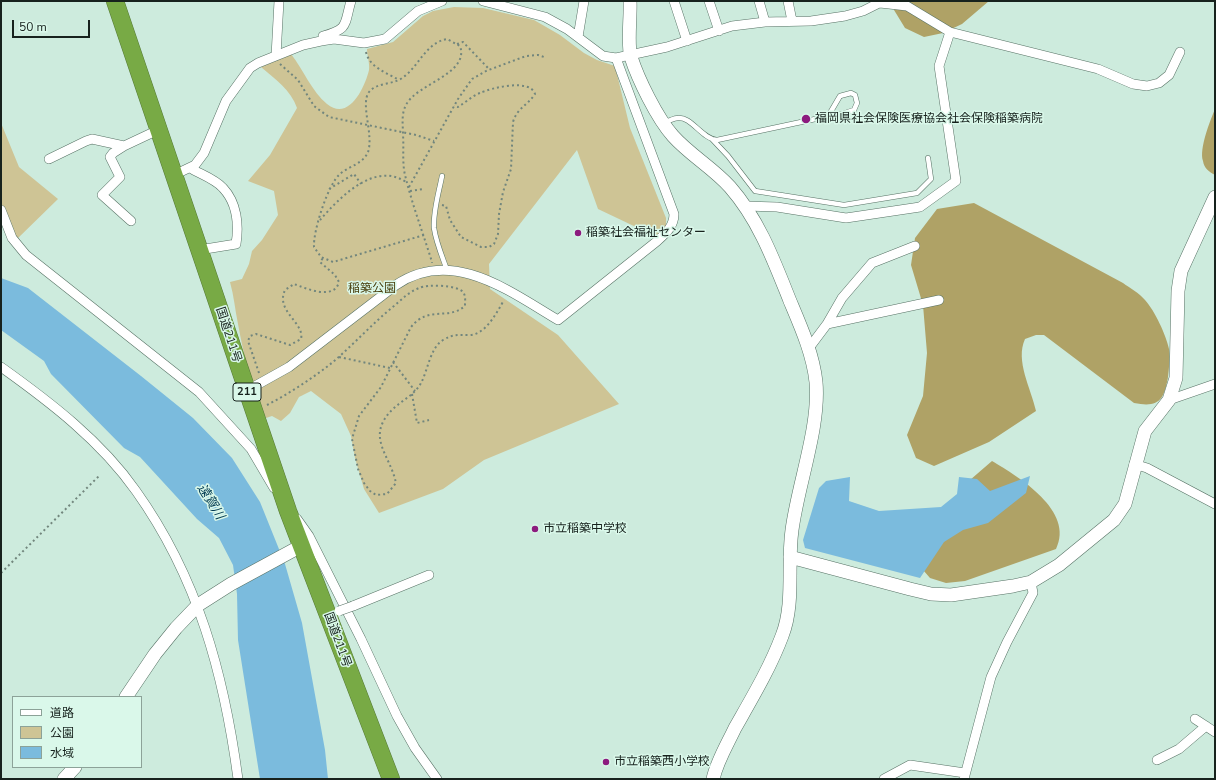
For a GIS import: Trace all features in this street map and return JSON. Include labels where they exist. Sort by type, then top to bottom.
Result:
[{"type":"highway","name":"国道211号","points":[[115,1],[246,391],[288,511],[297,548],[334,613],[391,779]]},
{"type":"street","points":[[273,56],[279,1]]},
{"type":"street","points":[[174,175],[195,165],[204,153],[230,96],[250,68],[273,56],[303,45],[314,39],[341,31],[344,27],[351,1]]},
{"type":"street","points":[[303,45],[334,39],[364,43],[385,40],[426,4],[442,1]]},
{"type":"street","points":[[484,1],[545,17],[578,37],[603,56],[616,58],[667,47],[732,26],[765,22],[811,21],[845,16],[882,2],[907,6],[950,32],[1098,69],[1133,84],[1147,86],[1159,83],[1169,75],[1180,52]]},
{"type":"street","points":[[578,37],[584,1]]},
{"type":"street","points":[[630,1],[630,54],[664,123],[672,135],[686,149],[716,172],[745,206],[772,257],[809,348],[816,382],[817,405],[792,530],[788,613],[783,634],[774,656],[723,751],[715,769],[713,779]]},
{"type":"street","points":[[674,1],[686,41]]},
{"type":"street","points":[[709,1],[719,31]]},
{"type":"street","points":[[759,1],[765,22]]},
{"type":"street","points":[[788,1],[792,21]]},
{"type":"street","points":[[745,206],[777,207],[846,218],[920,207],[956,181],[939,66],[950,32]]},
{"type":"street","points":[[246,391],[300,359],[408,276],[434,270],[468,273],[509,291],[558,320],[656,242],[668,231],[674,221],[674,214],[616,58]]},
{"type":"street","points":[[130,221],[102,195],[120,177],[110,157],[113,153],[124,146],[158,130]]},
{"type":"street","points":[[49,159],[92,139],[124,146]]},
{"type":"street","points":[[190,168],[223,188],[236,214],[239,229],[236,244],[199,250]]},
{"type":"street","points":[[790,557],[931,594],[951,595],[1031,582],[1059,565],[1114,520],[1125,504],[1134,464],[1145,431],[1169,400],[1176,378],[1178,291],[1181,271],[1215,197]]},
{"type":"street","points":[[1,210],[12,238],[26,255],[199,392],[251,449],[288,511],[310,536],[397,716],[415,748],[437,779]]},
{"type":"street","points":[[809,348],[827,324],[842,298],[872,263],[915,246]]},
{"type":"street","points":[[827,324],[939,300]]},
{"type":"street","points":[[1,367],[43,396],[75,424],[136,490],[167,538],[198,605],[218,666],[234,743],[238,779]]},
{"type":"street","points":[[1169,400],[1215,384]]},
{"type":"street","points":[[1134,464],[1147,468],[1215,504]]},
{"type":"street","points":[[127,696],[155,654],[176,628],[198,605],[232,584],[297,548]]},
{"type":"street","points":[[334,613],[429,575]]},
{"type":"street","points":[[884,779],[910,766],[965,776],[991,677],[1007,642],[1033,593],[1031,582]]},
{"type":"street","points":[[1195,719],[1212,727]]},
{"type":"street","points":[[1157,760],[1179,749],[1212,727]]},
{"type":"street","points":[[64,779],[74,768]]},
{"type":"lane","points":[[712,140],[842,114],[854,110],[857,103],[855,95],[851,93],[840,96],[830,113],[820,118]]},
{"type":"lane","points":[[664,123],[678,118],[684,118],[712,140],[728,156],[755,191],[844,205],[917,193],[931,179],[928,158]]},
{"type":"lane","points":[[442,176],[436,205],[435,233],[447,270]]},
{"type":"path","points":[[424,236],[333,262],[323,258],[314,247],[328,190],[340,174],[364,158],[369,145],[369,126],[366,101],[370,91],[377,86],[399,80],[406,75],[432,45],[438,41],[450,39],[460,46],[461,53],[454,69],[409,100],[403,113],[404,167],[434,270]]},
{"type":"path","points":[[456,44],[463,42],[489,69]]},
{"type":"path","points":[[364,43],[367,57],[371,62],[399,80]]},
{"type":"path","points":[[409,187],[454,106],[472,80],[489,69],[526,56],[538,55],[544,57]]},
{"type":"path","points":[[273,56],[298,80],[308,98],[322,113],[329,117],[403,133],[434,142]]},
{"type":"path","points":[[436,205],[446,206],[450,220],[461,237],[467,242],[484,248],[494,244],[497,240],[503,192],[511,169],[513,122],[515,115],[521,107],[535,94],[532,88],[525,85],[495,88],[478,93],[458,107],[454,106]]},
{"type":"path","points":[[328,190],[354,174],[361,185]]},
{"type":"path","points":[[319,222],[338,199],[380,175],[395,176],[408,182]]},
{"type":"path","points":[[410,191],[424,189]]},
{"type":"path","points":[[263,382],[254,363],[248,338],[256,334],[286,344],[294,344],[301,339],[301,333],[285,309],[283,293],[288,287],[294,284],[322,292],[336,288],[339,282],[338,279],[320,262],[323,258]]},
{"type":"path","points":[[266,406],[298,386],[338,357],[410,292],[420,287],[430,285],[456,287],[462,291],[466,299],[465,306],[460,310],[426,315],[418,318],[411,327],[381,387],[359,416],[352,439],[358,469],[370,492],[376,495],[387,494],[396,483],[395,476],[386,460],[380,439],[380,429],[385,418],[415,391],[420,384],[435,350],[441,341],[449,336],[477,334],[487,326],[509,291]]},
{"type":"path","points":[[338,357],[390,368]]},
{"type":"path","points":[[393,362],[415,391]]},
{"type":"path","points":[[412,394],[417,423],[429,420]]},
{"type":"path","points":[[1,573],[100,475]]},
{"type":"green space","name":"稲築公園","points":[[454,7],[483,8],[534,20],[560,35],[584,53],[597,60],[615,66],[630,128],[666,218],[666,227],[657,237],[598,209],[577,150],[489,264],[490,289],[558,335],[619,404],[484,460],[443,489],[379,513],[364,489],[355,458],[351,436],[341,414],[311,391],[299,397],[290,413],[281,421],[272,416],[266,418],[256,396],[249,372],[230,282],[242,279],[249,264],[252,251],[262,240],[278,215],[274,191],[248,181],[270,155],[297,108],[287,90],[261,67],[291,54],[312,87],[322,99],[327,104],[335,108],[342,109],[349,106],[355,100],[364,85],[369,70],[367,49],[393,42],[423,16],[433,11]]},
{"type":"green space","points":[[1,123],[19,167],[58,199],[15,241],[1,209]]},
{"type":"shaded area","points":[[893,1],[989,1],[962,24],[943,33],[924,37],[905,28],[894,10]]},
{"type":"shaded area","points":[[1215,109],[1215,175],[1206,168],[1202,156],[1202,150],[1210,120]]},
{"type":"shaded area","points":[[974,203],[1123,283],[1145,300],[1153,310],[1160,323],[1169,349],[1168,377],[1165,391],[1159,400],[1155,403],[1149,404],[1134,403],[1044,335],[1036,335],[1025,339],[1022,347],[1022,356],[1025,375],[1036,411],[989,442],[934,466],[916,458],[907,435],[923,396],[927,353],[923,305],[911,265],[915,238],[937,209]]},
{"type":"shaded area","points":[[992,461],[1029,486],[1051,509],[1058,521],[1060,535],[1056,549],[965,581],[946,583],[930,578],[917,563],[970,480]]},
{"type":"water","name":"遠賀川","points":[[1,278],[28,288],[141,376],[193,418],[232,458],[260,502],[285,564],[302,623],[325,750],[328,779],[260,779],[238,640],[237,594],[233,565],[219,538],[197,519],[140,457],[124,448],[51,374],[44,361],[1,330]]},
{"type":"water","points":[[1030,476],[1026,493],[988,523],[963,530],[944,542],[920,578],[805,548],[803,540],[819,488],[826,481],[850,477],[849,501],[879,511],[941,507],[957,494],[959,477],[977,479],[990,491]]},
{"type":"place","name":"福岡県社会保険医療協会社会保険稲築病院","points":[[806,119]]},
{"type":"place","name":"稲築社会福祉センター","points":[[578,233]]},
{"type":"place","name":"市立稲築中学校","points":[[535,529]]},
{"type":"place","name":"市立稲築西小学校","points":[[606,762]]}]
